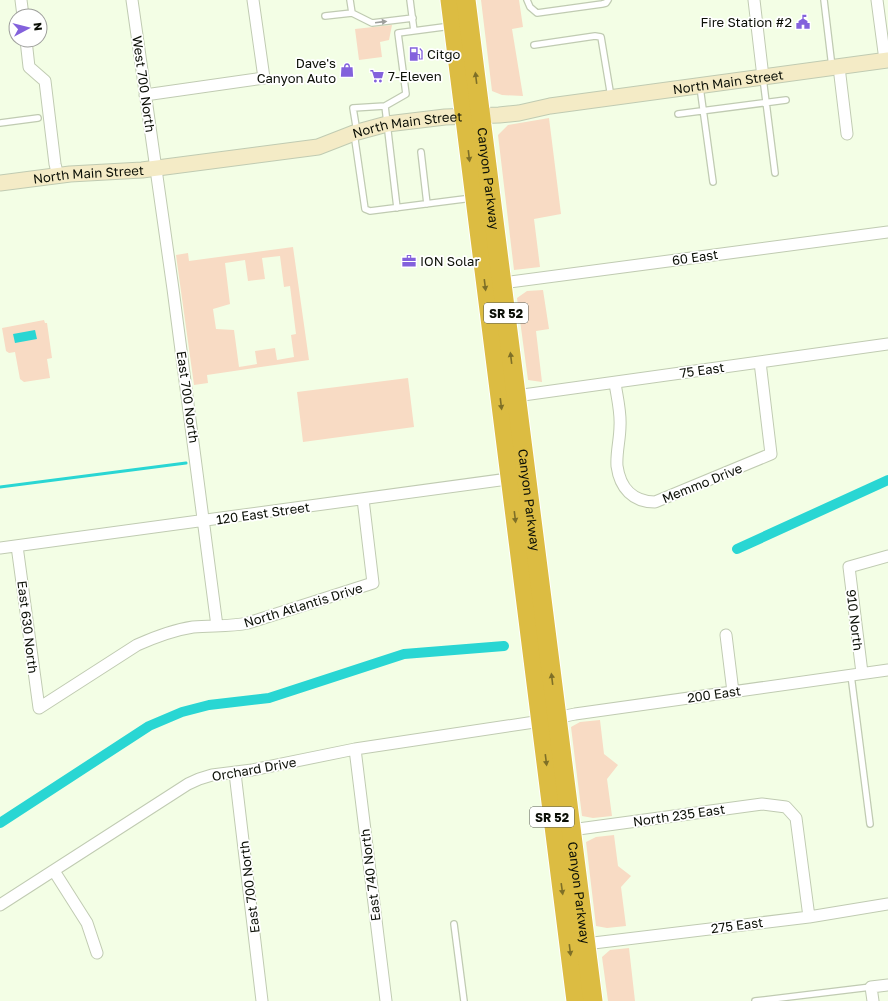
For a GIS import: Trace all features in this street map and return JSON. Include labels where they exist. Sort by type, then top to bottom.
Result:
[{"type":"highway","name":"Canyon Parkway","points":[[450,0],[453,26],[472,117],[502,283],[516,396],[518,477]]},
{"type":"highway","name":"Canyon Parkway","points":[[466,0],[475,197],[518,477],[549,720],[576,1001]]},
{"type":"highway","name":"Canyon Parkway","points":[[549,720],[571,830],[593,1001]]},
{"type":"street","name":"West 700 North","points":[[132,0],[156,168]]},
{"type":"street","points":[[145,95],[264,78],[253,0]]},
{"type":"street","points":[[754,0],[763,77]]},
{"type":"street","points":[[877,0],[886,60]]},
{"type":"street","points":[[27,48],[29,67],[45,81],[55,164],[58,176]]},
{"type":"street","name":"North Main Street","points":[[0,183],[58,176],[156,168],[318,147],[356,132],[387,124],[445,117],[472,117],[519,113],[550,106],[886,60]]},
{"type":"street","points":[[835,68],[847,134]]},
{"type":"street","name":"East 700 North","points":[[156,168],[217,626]]},
{"type":"street","name":"60 East","points":[[502,283],[888,232]]},
{"type":"street","name":"75 East","points":[[516,396],[888,344]]},
{"type":"street","name":"Memmo Drive","points":[[615,383],[620,424],[618,466],[622,480],[627,490],[633,496],[646,502],[655,502],[771,454],[760,362]]},
{"type":"street","name":"120 East Street","points":[[0,548],[518,477]]},
{"type":"street","name":"North Atlantis Drive","points":[[39,708],[137,645],[169,632],[191,627],[233,626],[248,623],[373,583],[363,499]]},
{"type":"street","name":"East 630 North","points":[[17,546],[39,708]]},
{"type":"street","name":"910 North","points":[[862,673],[849,567],[888,556]]},
{"type":"street","points":[[726,635],[733,692]]},
{"type":"street","name":"200 East","points":[[549,720],[575,714],[888,670]]},
{"type":"street","name":"Orchard Drive","points":[[0,905],[188,784],[199,779],[212,775],[235,773],[355,749],[549,720]]},
{"type":"street","name":"East 740 North","points":[[355,749],[386,1001]]},
{"type":"street","name":"East 700 North","points":[[235,773],[262,1001]]},
{"type":"street","name":"North 235 East","points":[[571,830],[762,804],[786,807],[796,818],[809,917]]},
{"type":"street","points":[[54,871],[87,923],[97,953]]},
{"type":"street","name":"275 East","points":[[585,944],[809,917],[888,904]]},
{"type":"street","points":[[873,1001],[871,987],[888,985]]},
{"type":"lane","points":[[350,0],[352,13]]},
{"type":"lane","points":[[410,0],[414,31]]},
{"type":"lane","points":[[527,0],[530,7],[537,13],[602,4],[606,3],[608,0]]},
{"type":"lane","points":[[824,0],[835,68]]},
{"type":"lane","points":[[324,16],[352,13],[372,23],[413,18]]},
{"type":"lane","points":[[453,26],[398,33],[406,94],[385,106],[353,108],[365,210],[370,211],[397,208],[475,197]]},
{"type":"lane","points":[[534,45],[595,36],[601,37],[611,98]]},
{"type":"lane","points":[[763,77],[775,174]]},
{"type":"lane","points":[[700,86],[713,182]]},
{"type":"lane","points":[[678,114],[786,100]]},
{"type":"lane","points":[[385,106],[397,208]]},
{"type":"lane","points":[[0,123],[38,118]]},
{"type":"lane","points":[[421,152],[427,204]]},
{"type":"lane","points":[[851,675],[870,824]]},
{"type":"lane","points":[[454,924],[464,1001]]},
{"type":"lane","points":[[754,1001],[871,987]]},
{"type":"shaded area","points":[[481,0],[519,0],[523,27],[512,29],[523,96],[502,95],[492,91]]},
{"type":"shaded area","points":[[392,25],[389,40],[380,42],[382,57],[359,60],[355,29]]},
{"type":"shaded area","points":[[549,118],[561,214],[534,219],[540,267],[514,270],[498,135],[508,125]]},
{"type":"shaded area","points":[[293,247],[309,360],[207,375],[208,383],[194,385],[176,255],[188,253],[189,261]],"holes":[[[280,256],[284,287],[290,286],[296,334],[291,335],[294,357],[277,360],[275,348],[255,351],[257,364],[239,367],[234,330],[216,329],[213,309],[230,304],[225,263],[245,260],[248,281],[265,279],[262,258]]]},
{"type":"shaded area","points":[[543,290],[549,329],[536,331],[542,382],[528,380],[517,298],[527,291]]},
{"type":"shaded area","points":[[44,320],[45,323],[47,323],[52,358],[47,359],[50,378],[24,382],[20,379],[15,352],[9,353],[6,351],[2,328]]},
{"type":"shaded area","points":[[408,378],[414,427],[303,442],[297,392]]},
{"type":"shaded area","points":[[600,720],[604,754],[618,765],[607,779],[612,816],[593,818],[582,816],[571,727],[580,722]]},
{"type":"shaded area","points":[[614,835],[618,866],[631,876],[621,887],[626,926],[607,928],[596,926],[586,842],[596,837]]},
{"type":"shaded area","points":[[629,948],[635,1001],[608,1001],[602,957],[610,950]]},
{"type":"water","points":[[35,330],[37,339],[15,343],[13,334]]},
{"type":"waterway","points":[[0,487],[186,463]]},
{"type":"waterway","points":[[737,549],[888,480]]},
{"type":"waterway","points":[[0,823],[149,726],[182,712],[209,705],[269,698],[404,654],[504,646]]},
{"type":"place","name":"Fire Station #2","points":[[803,22]]},
{"type":"place","name":"Citgo","points":[[416,54]]},
{"type":"place","name":"Dave's Canyon Auto","points":[[347,70]]},
{"type":"place","name":"7-Eleven","points":[[377,76]]},
{"type":"place","name":"ION Solar","points":[[409,261]]}]
